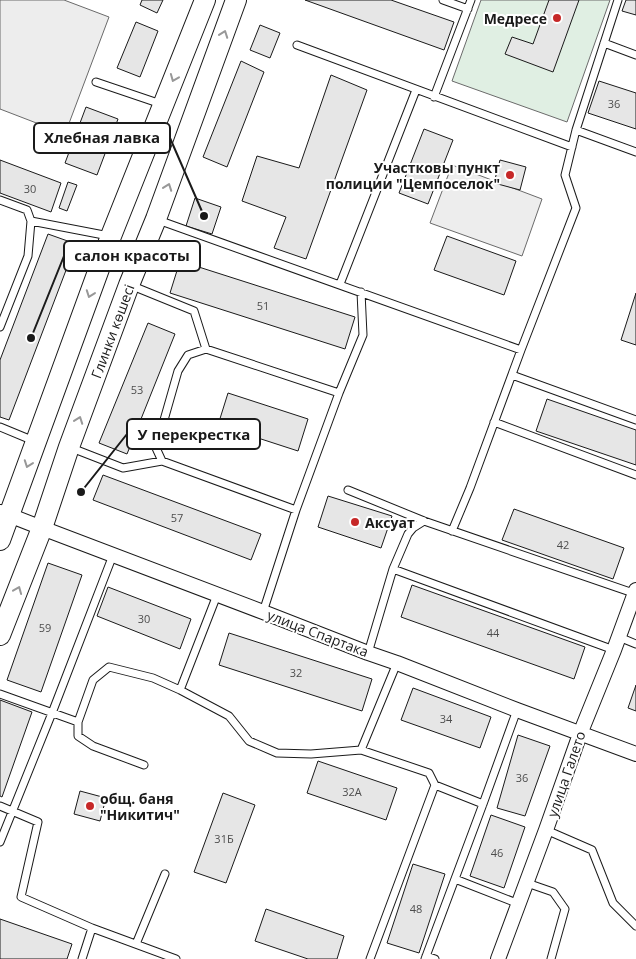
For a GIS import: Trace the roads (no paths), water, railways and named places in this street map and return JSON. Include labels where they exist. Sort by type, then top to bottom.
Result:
[{"type":"main road","points":[[0,540],[5,513],[36,442],[111,236],[205,0]]},
{"type":"main road","name":"Глинки көшесі","points":[[0,635],[42,528],[69,447],[129,285],[156,219],[236,0]]},
{"type":"street","name":"улица Спартака","points":[[5,513],[636,754]]},
{"type":"street","name":"улица Галето","points":[[498,959],[527,884],[580,734],[636,592]]},
{"type":"lane","points":[[443,0],[468,9]]},
{"type":"lane","points":[[434,97],[471,0]]},
{"type":"lane","points":[[452,531],[576,208],[565,175],[576,130],[618,0]]},
{"type":"lane","points":[[604,43],[636,55]]},
{"type":"lane","points":[[297,45],[572,147]]},
{"type":"lane","points":[[96,82],[164,105]]},
{"type":"lane","points":[[340,284],[416,90]]},
{"type":"lane","points":[[576,130],[636,152]]},
{"type":"lane","points":[[0,200],[27,210],[31,221],[28,256],[0,327]]},
{"type":"lane","points":[[156,219],[521,350]]},
{"type":"lane","points":[[31,221],[111,236]]},
{"type":"lane","points":[[129,285],[194,311],[206,349]]},
{"type":"lane","points":[[263,612],[296,510],[339,393],[363,335],[361,292]]},
{"type":"lane","points":[[162,461],[156,448],[178,371],[188,356],[206,349],[339,393]]},
{"type":"lane","points":[[512,375],[636,420]]},
{"type":"lane","points":[[494,422],[636,475]]},
{"type":"lane","points":[[0,427],[36,442]]},
{"type":"lane","points":[[69,447],[123,468],[162,461],[296,510]]},
{"type":"lane","points":[[348,490],[452,531],[636,592]]},
{"type":"lane","points":[[368,653],[393,569],[408,534],[413,528],[424,521]]},
{"type":"lane","points":[[0,842],[52,713],[112,555]]},
{"type":"lane","points":[[393,569],[616,644],[636,644]]},
{"type":"lane","points":[[180,690],[217,595]]},
{"type":"lane","points":[[361,750],[397,663]]},
{"type":"lane","points":[[144,765],[93,746],[78,736],[78,722],[93,680],[109,667],[153,678],[180,690],[229,716],[249,740],[276,753],[311,754],[361,750],[429,773],[435,785],[483,804]]},
{"type":"lane","points":[[0,694],[78,722]]},
{"type":"lane","points":[[435,959],[426,958],[517,710]]},
{"type":"lane","points":[[370,959],[435,785]]},
{"type":"lane","points":[[0,806],[38,822],[22,897],[92,928],[176,959]]},
{"type":"lane","points":[[546,830],[592,850],[613,903],[636,926]]},
{"type":"lane","points":[[136,944],[165,874]]},
{"type":"lane","points":[[455,878],[519,904]]},
{"type":"lane","points":[[527,884],[553,892],[566,909],[551,959]]},
{"type":"lane","points":[[82,959],[92,928]]},
{"type":"place","name":"Медресе","points":[[557,18]]},
{"type":"place","name":"Участковы пункт полиции \"Цемпоселок\"","points":[[510,175]]},
{"type":"place","name":"Хлебная лавка","points":[[204,216]]},
{"type":"place","name":"салон красоты","points":[[31,338]]},
{"type":"place","name":"У перекрестка","points":[[81,492]]},
{"type":"place","name":"Аксуат","points":[[355,522]]},
{"type":"place","name":"общ. баня \"Никитич\"","points":[[90,806]]}]
